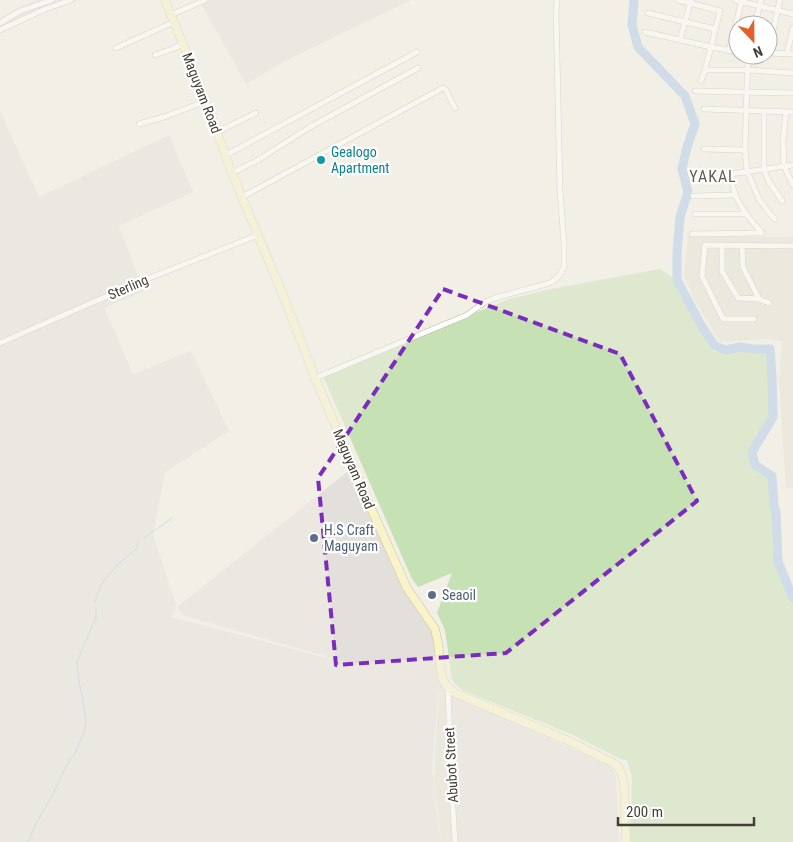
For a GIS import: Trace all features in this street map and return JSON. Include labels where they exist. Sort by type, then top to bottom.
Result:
[{"type":"main road","name":"Maguyam Road","points":[[165,0],[206,101],[232,173],[366,497],[407,588],[435,629],[441,674],[448,688]]},
{"type":"main road","points":[[448,688],[452,692],[566,740],[615,764],[619,768],[624,782],[626,842]]},
{"type":"street","points":[[2,26],[20,11],[52,0]]},
{"type":"street","points":[[2,26],[71,0]]},
{"type":"street","points":[[116,48],[206,0]]},
{"type":"street","points":[[316,378],[467,316],[485,302],[552,282],[559,276],[564,267],[564,243],[560,192],[557,0]]},
{"type":"street","points":[[678,0],[691,1],[720,11],[706,70],[701,81]]},
{"type":"street","points":[[735,0],[793,14]]},
{"type":"street","points":[[758,15],[761,0]]},
{"type":"street","points":[[780,0],[768,53],[793,54]]},
{"type":"street","points":[[680,40],[691,1]]},
{"type":"street","points":[[738,15],[742,1]]},
{"type":"street","points":[[41,4],[43,10]]},
{"type":"street","points":[[648,13],[715,29]]},
{"type":"street","points":[[786,53],[793,28]]},
{"type":"street","points":[[646,32],[728,51]]},
{"type":"street","points":[[155,55],[183,44]]},
{"type":"street","points":[[226,155],[417,52]]},
{"type":"street","points":[[748,65],[745,150],[747,171],[759,199],[775,219]]},
{"type":"street","points":[[232,173],[258,160],[310,127],[418,68]]},
{"type":"street","points":[[706,70],[793,73]]},
{"type":"street","points":[[242,197],[443,88],[446,90],[455,108]]},
{"type":"street","points":[[696,91],[793,94]]},
{"type":"street","points":[[139,124],[167,116],[206,101]]},
{"type":"street","points":[[704,109],[793,112]]},
{"type":"street","points":[[764,112],[764,168],[768,180],[782,201]]},
{"type":"street","points":[[786,112],[783,140],[784,166],[793,185]]},
{"type":"street","points":[[217,132],[256,113]]},
{"type":"street","points":[[704,149],[745,150]]},
{"type":"street","points":[[692,234],[762,233],[745,214],[731,185],[731,174],[793,164]]},
{"type":"street","points":[[693,196],[736,195]]},
{"type":"street","points":[[695,214],[745,214]]},
{"type":"street","name":"Sterling","points":[[0,343],[137,283],[258,235]]},
{"type":"street","points":[[754,319],[723,318],[702,276],[705,245],[793,246]]},
{"type":"street","points":[[722,246],[722,271],[738,298],[759,299],[769,303]]},
{"type":"street","points":[[742,246],[743,267],[759,299]]},
{"type":"street","name":"Abubot Street","points":[[448,688],[450,768],[455,842]]},
{"type":"highlighted area","points":[[443,289],[620,354],[697,501],[506,653],[336,665],[318,478]]},
{"type":"shaded area","points":[[36,0],[80,0],[23,20],[0,34],[0,18]]},
{"type":"shaded area","points":[[199,0],[411,0],[285,61],[246,84]]},
{"type":"shaded area","points":[[0,111],[39,197],[169,135],[193,192],[119,226],[144,291],[104,308],[133,374],[191,351],[229,431],[165,472],[153,535],[176,605],[172,617],[376,671],[185,616],[177,607],[351,469],[406,587],[435,629],[444,689],[438,694],[432,774],[434,774],[435,804],[441,842],[0,842]]},
{"type":"shaded area","points":[[688,236],[793,237],[793,488],[786,488],[779,380],[782,341],[766,339],[720,342],[694,299],[684,275]]},
{"type":"shaded area","points":[[444,689],[447,692],[453,842],[441,842],[435,792],[435,755],[439,694]]},
{"type":"shaded area","points":[[449,694],[606,764],[613,769],[616,775],[619,842],[457,842]]},
{"type":"green space","points":[[660,269],[672,277],[714,352],[767,353],[770,416],[749,450],[753,467],[770,478],[776,563],[793,601],[793,842],[630,842],[632,778],[627,760],[621,759],[571,734],[464,691],[455,684],[452,679],[445,630],[437,613],[452,573],[418,587],[412,579],[323,376],[509,299],[551,289]]},
{"type":"waterway","points":[[634,0],[632,25],[638,47],[685,96],[695,124],[682,169],[688,192],[680,217],[677,280],[701,325],[715,346],[726,350],[740,347],[770,349],[773,417],[752,452],[755,465],[772,476],[778,562],[793,598]]},
{"type":"waterway","points":[[144,538],[172,518]]},
{"type":"waterway","points":[[95,602],[105,579],[116,566],[136,549],[138,543]]},
{"type":"waterway","points":[[28,842],[66,766],[75,753],[85,730],[86,723],[77,662],[96,617],[96,608]]},
{"type":"place","name":"Gealogo Apartment","points":[[321,160]]},
{"type":"place","name":"H.S Craft Maguyam","points":[[314,538]]},
{"type":"place","name":"Seaoil","points":[[432,595]]},
{"type":"district","name":"YAKAL","points":[[713,176]]}]
